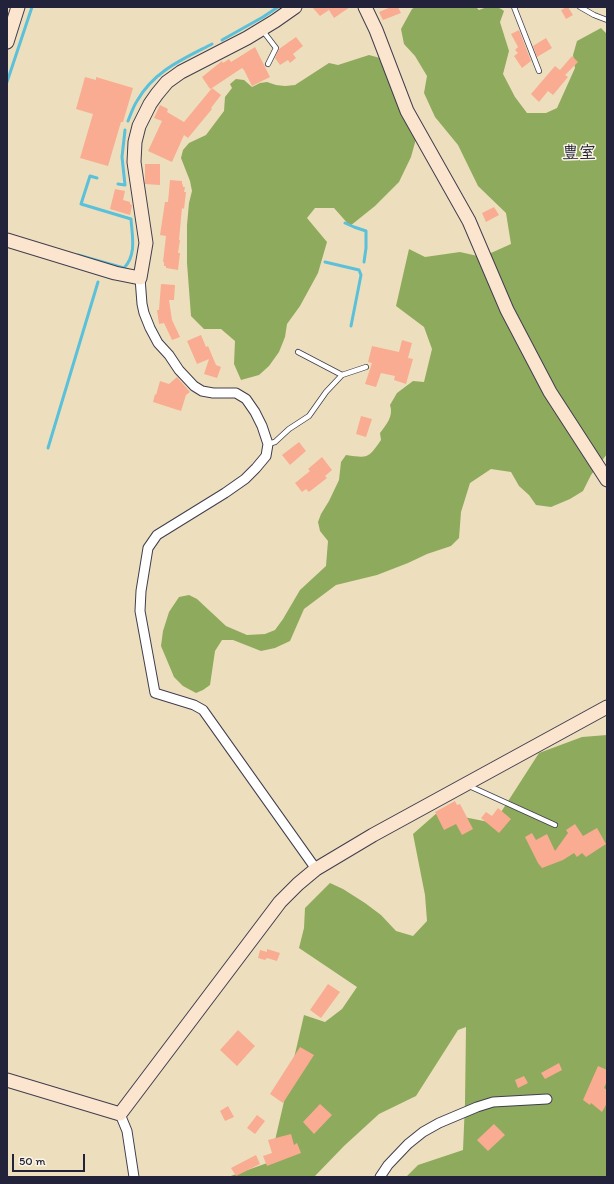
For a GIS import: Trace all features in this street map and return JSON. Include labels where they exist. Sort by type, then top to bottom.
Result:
[{"type":"street","points":[[7,42],[18,7]]},
{"type":"street","points":[[295,7],[262,29],[181,72],[167,82],[157,94],[138,126],[135,142],[134,162],[146,243],[140,278],[142,304],[150,328],[158,342],[179,370],[194,386],[202,391],[213,393],[236,393],[246,399],[262,426],[268,444],[266,456],[245,479],[157,535],[148,548],[141,591],[140,611],[155,693],[194,705],[203,710],[316,869]]},
{"type":"street","points":[[365,7],[376,30],[407,111],[469,221],[507,310],[550,392],[607,480]]},
{"type":"street","points":[[7,240],[115,273],[140,278]]},
{"type":"street","points":[[120,1114],[280,902],[298,884],[316,869],[373,835],[607,707]]},
{"type":"street","points":[[7,1080],[120,1114]]},
{"type":"street","points":[[380,1177],[388,1165],[408,1144],[424,1132],[439,1124],[476,1107],[493,1102],[547,1099]]},
{"type":"street","points":[[120,1114],[127,1131],[134,1177]]},
{"type":"lane","points":[[514,7],[540,71]]},
{"type":"lane","points":[[580,7],[607,20]]},
{"type":"lane","points":[[262,29],[276,48],[268,64]]},
{"type":"lane","points":[[298,352],[342,375]]},
{"type":"lane","points":[[268,444],[275,442],[290,429],[309,416],[326,392],[342,375],[366,367]]},
{"type":"lane","points":[[465,784],[555,825]]},
{"type":"green space","points":[[415,7],[476,7],[479,10],[492,7],[504,11],[500,22],[509,51],[503,74],[515,97],[527,113],[546,113],[557,108],[575,68],[573,55],[577,41],[601,28],[607,34],[607,454],[591,475],[583,491],[570,499],[551,507],[536,505],[529,495],[519,486],[511,472],[491,469],[470,483],[461,512],[459,538],[451,546],[427,554],[377,575],[336,585],[304,609],[290,641],[275,648],[261,651],[233,640],[222,640],[215,651],[210,685],[196,693],[183,686],[174,677],[161,646],[163,631],[169,612],[179,597],[189,595],[197,599],[226,626],[247,635],[265,634],[275,630],[300,590],[326,566],[328,541],[320,531],[318,522],[339,480],[341,462],[346,455],[363,457],[370,454],[381,440],[380,433],[389,420],[391,413],[390,405],[397,393],[413,381],[424,382],[432,349],[424,327],[396,306],[409,249],[425,257],[460,252],[482,257],[511,244],[506,213],[478,186],[458,145],[435,117],[424,93],[427,76],[415,56],[404,44],[401,29],[412,9]]},
{"type":"green space","points":[[369,55],[380,58],[393,82],[416,139],[411,157],[399,182],[375,206],[350,226],[334,208],[315,208],[307,218],[327,242],[318,273],[300,306],[287,324],[285,337],[279,352],[269,366],[259,375],[241,380],[234,364],[235,341],[221,329],[204,329],[191,316],[187,263],[187,225],[189,203],[192,191],[190,181],[181,158],[183,150],[189,143],[206,135],[224,111],[225,97],[232,88],[230,84],[236,79],[244,80],[252,87],[260,83],[267,82],[285,86],[295,85],[329,63],[338,65]]},
{"type":"green space","points":[[607,735],[607,1177],[406,1177],[418,1165],[463,1150],[466,1027],[458,1030],[416,1096],[379,1114],[344,1146],[315,1176],[228,1177],[270,1162],[304,1015],[325,1022],[342,1009],[357,987],[299,948],[304,928],[305,908],[330,883],[343,889],[365,903],[381,915],[396,931],[413,936],[427,921],[425,895],[413,834],[438,812],[494,823],[539,753],[582,737]]},
{"type":"building","points":[[312,7],[350,7],[334,18],[329,10],[320,16]]},
{"type":"building","points":[[391,7],[398,7],[401,13],[383,20],[379,12]]},
{"type":"building","points":[[567,7],[573,15],[566,19],[561,10]]},
{"type":"building","points":[[519,30],[531,61],[522,68],[514,56],[518,53],[515,50],[518,47],[511,34]]},
{"type":"building","points":[[296,37],[303,46],[293,54],[296,58],[290,63],[288,60],[280,65],[275,58],[279,49]]},
{"type":"building","points":[[546,38],[552,48],[537,57],[533,46]]},
{"type":"building","points":[[255,47],[270,77],[252,86],[242,68],[210,89],[202,77],[222,61],[223,63],[229,59],[231,62]]},
{"type":"building","points":[[572,56],[578,62],[565,75],[568,77],[553,95],[548,91],[539,102],[531,94],[555,66],[560,70]]},
{"type":"building","points":[[85,77],[96,80],[96,77],[133,88],[108,166],[80,158],[93,114],[76,109]]},
{"type":"building","points":[[212,88],[221,95],[211,108],[212,109],[188,138],[184,135],[172,162],[148,151],[162,121],[154,118],[160,105],[168,109],[167,112],[184,122]]},
{"type":"building","points":[[145,164],[160,164],[160,185],[145,184]]},
{"type":"building","points":[[170,180],[182,181],[183,187],[185,187],[184,192],[186,192],[184,209],[182,208],[178,270],[166,268],[166,266],[164,266],[163,262],[166,236],[160,235],[165,202],[168,202]]},
{"type":"building","points":[[115,189],[125,191],[123,200],[130,202],[132,205],[130,215],[110,209]]},
{"type":"building","points":[[494,207],[499,215],[486,222],[482,213]]},
{"type":"building","points":[[161,284],[175,285],[174,300],[169,300],[172,320],[180,337],[172,340],[164,323],[159,324],[157,310],[159,310]]},
{"type":"building","points":[[201,335],[206,347],[208,346],[216,365],[221,367],[217,378],[204,374],[209,359],[197,364],[187,341]]},
{"type":"building","points":[[402,340],[412,343],[408,358],[413,359],[406,384],[394,380],[395,376],[381,373],[376,387],[365,384],[372,363],[368,362],[372,346],[399,352]]},
{"type":"building","points":[[177,377],[190,392],[186,395],[181,411],[153,402],[160,381],[169,384]]},
{"type":"building","points":[[361,416],[372,419],[366,437],[356,434]]},
{"type":"building","points":[[299,442],[306,451],[290,465],[282,455]]},
{"type":"building","points":[[322,457],[332,470],[325,476],[327,478],[309,492],[306,489],[302,492],[295,483],[310,471],[308,469]]},
{"type":"building","points":[[455,801],[457,805],[460,804],[473,829],[462,835],[456,824],[444,830],[435,812]]},
{"type":"building","points":[[498,808],[511,819],[499,833],[481,818],[486,812],[492,816]]},
{"type":"building","points":[[575,824],[583,836],[597,828],[606,844],[586,857],[582,853],[577,857],[574,853],[563,860],[542,868],[525,837],[532,833],[536,840],[547,834],[555,851],[568,833],[566,830]]},
{"type":"building","points":[[267,949],[280,953],[277,961],[267,958],[265,960],[258,958],[260,950],[267,952]]},
{"type":"building","points":[[328,984],[340,992],[321,1018],[310,1010]]},
{"type":"building","points":[[238,1030],[255,1046],[237,1066],[220,1050]]},
{"type":"building","points":[[300,1047],[314,1055],[283,1103],[270,1094]]},
{"type":"building","points":[[559,1063],[562,1070],[545,1079],[541,1073]]},
{"type":"building","points":[[598,1066],[607,1070],[607,1081],[604,1088],[607,1090],[607,1103],[602,1112],[591,1103],[590,1105],[583,1100]]},
{"type":"building","points":[[524,1076],[528,1083],[518,1088],[515,1080]]},
{"type":"building","points":[[320,1104],[332,1115],[314,1134],[303,1122]]},
{"type":"building","points":[[228,1106],[234,1117],[225,1121],[220,1111]]},
{"type":"building","points":[[257,1115],[265,1121],[255,1134],[247,1128]]},
{"type":"building","points":[[494,1124],[505,1135],[488,1151],[477,1140]]},
{"type":"building","points":[[291,1134],[294,1145],[297,1143],[301,1153],[267,1166],[263,1156],[272,1153],[268,1140]]},
{"type":"building","points":[[256,1155],[260,1164],[236,1176],[231,1168]]},
{"type":"waterway","points":[[7,82],[32,7]]},
{"type":"waterway","points":[[222,40],[278,7]]},
{"type":"waterway","points":[[128,121],[136,103],[152,82],[170,67],[212,44]]},
{"type":"waterway","points":[[118,184],[125,185],[122,157],[125,130]]},
{"type":"waterway","points":[[78,255],[124,268],[131,257],[133,245],[131,219],[81,204],[90,176],[97,178]]},
{"type":"waterway","points":[[345,223],[366,231],[364,262]]},
{"type":"waterway","points":[[325,262],[359,270],[361,275],[351,326]]},
{"type":"waterway","points":[[48,448],[98,282]]},
{"type":"district","name":"豊室","points":[[579,154]]}]
